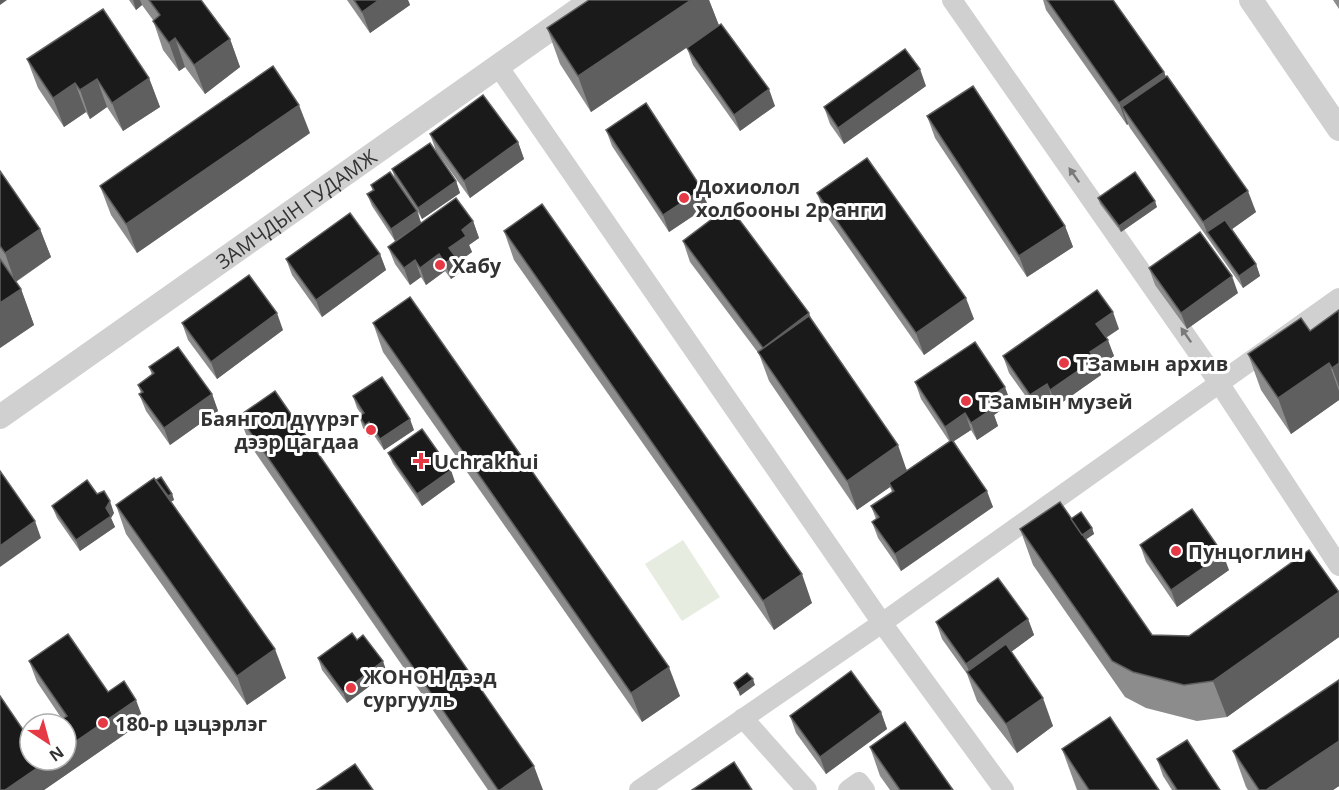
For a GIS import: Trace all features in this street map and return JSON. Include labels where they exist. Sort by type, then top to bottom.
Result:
[{"type":"street","name":"ЗАМЧДЫН ГУДАМЖ","points":[[0,417],[592,0]]},
{"type":"street","points":[[952,0],[1219,383],[1339,566]]},
{"type":"street","points":[[1251,0],[1339,129]]},
{"type":"street","points":[[498,66],[882,623],[1005,790]]},
{"type":"street","points":[[639,790],[882,623],[1339,298]]},
{"type":"street","points":[[743,718],[807,790]]},
{"type":"street","points":[[848,790],[859,782],[865,790]]},
{"type":"shaded area","points":[[683,540],[720,597],[682,621],[645,564]]},
{"type":"building","points":[[149,0],[201,0],[230,39],[194,65],[175,38],[169,43],[153,21],[160,15]]},
{"type":"building","points":[[354,0],[379,0],[362,12]]},
{"type":"building","points":[[589,0],[691,0],[578,76],[547,28]]},
{"type":"building","points":[[1047,0],[1113,0],[1164,72],[1119,103]]},
{"type":"building","points":[[103,9],[149,78],[112,103],[97,79],[80,90],[75,83],[53,98],[27,59]]},
{"type":"building","points":[[721,24],[769,89],[734,115],[687,48]]},
{"type":"building","points":[[905,49],[920,69],[838,128],[824,107]]},
{"type":"building","points":[[273,66],[299,105],[126,224],[100,186]]},
{"type":"building","points":[[1167,76],[1248,191],[1203,222],[1122,107]]},
{"type":"building","points":[[973,86],[1065,226],[1019,256],[927,116]]},
{"type":"building","points":[[483,95],[518,142],[464,181],[430,134]]},
{"type":"building","points":[[646,103],[702,189],[663,215],[606,130]]},
{"type":"building","points":[[430,143],[456,181],[418,208],[392,169]]},
{"type":"building","points":[[867,158],[966,298],[916,333],[817,193]]},
{"type":"building","points":[[0,171],[40,229],[5,253],[0,246]]},
{"type":"building","points":[[390,172],[417,211],[391,229],[367,194],[374,190],[371,185]]},
{"type":"building","points":[[1135,172],[1155,201],[1119,226],[1098,198]]},
{"type":"building","points":[[456,198],[473,221],[462,230],[466,236],[449,248],[455,256],[445,263],[439,254],[420,268],[415,260],[404,268],[388,247]]},
{"type":"building","points":[[542,204],[802,574],[763,601],[504,231]]},
{"type":"building","points":[[729,206],[809,313],[763,348],[683,241]]},
{"type":"building","points":[[350,213],[380,254],[316,300],[286,259]]},
{"type":"building","points":[[1225,220],[1256,264],[1239,276],[1207,232]]},
{"type":"building","points":[[1200,232],[1232,276],[1181,313],[1149,268]]},
{"type":"building","points":[[0,259],[21,289],[0,303]]},
{"type":"building","points":[[249,275],[277,313],[211,362],[182,323]]},
{"type":"building","name":"ТЗамын архив","points":[[1097,290],[1113,312],[1096,324],[1108,340],[1090,352],[1095,359],[1050,390],[1047,384],[1030,395],[1003,356]]},
{"type":"building","points":[[410,297],[669,667],[631,693],[373,323]]},
{"type":"building","points":[[1339,310],[1339,363],[1332,368],[1329,363],[1278,398],[1248,354],[1301,318],[1310,331]]},
{"type":"building","points":[[809,316],[898,445],[847,481],[758,352]]},
{"type":"building","name":"ТЗамын музей","points":[[975,342],[1005,387],[986,400],[992,409],[971,423],[965,413],[945,427],[915,382]]},
{"type":"building","points":[[178,347],[212,394],[164,428],[139,394],[143,392],[138,385],[154,373],[149,367]]},
{"type":"building","points":[[382,377],[410,419],[380,439],[369,422],[365,425],[359,416],[364,413],[353,396]]},
{"type":"building","points":[[275,391],[534,766],[500,790],[239,416]]},
{"type":"building","points":[[422,429],[451,470],[417,494],[388,453]]},
{"type":"building","points":[[952,440],[987,491],[895,554],[872,522],[879,517],[871,506],[894,491],[889,483]]},
{"type":"building","points":[[0,471],[35,521],[0,546]]},
{"type":"building","points":[[161,477],[172,494],[168,496],[156,480]]},
{"type":"building","points":[[154,478],[275,649],[237,676],[116,505]]},
{"type":"building","points":[[87,480],[97,494],[104,491],[110,501],[106,508],[111,516],[76,540],[52,506]]},
{"type":"building","points":[[1060,502],[1152,635],[1189,636],[1309,550],[1339,592],[1213,681],[1184,685],[1133,672],[1112,661],[1020,529]]},
{"type":"building","points":[[1192,509],[1223,554],[1171,590],[1140,545]]},
{"type":"building","points":[[1081,512],[1092,528],[1082,535],[1071,519]]},
{"type":"building","points":[[998,578],[1028,619],[966,664],[936,622]]},
{"type":"building","name":"ЖОНОН дээд сургууль","points":[[352,633],[357,640],[363,635],[383,661],[343,692],[318,658]]},
{"type":"building","points":[[68,634],[108,692],[124,681],[136,700],[78,740],[78,712],[64,712],[29,661]]},
{"type":"building","points":[[1006,644],[1043,698],[1006,724],[967,672]]},
{"type":"building","points":[[851,671],[881,712],[820,757],[790,716]]},
{"type":"building","points":[[747,673],[753,679],[738,690],[734,683]]},
{"type":"building","points":[[1339,680],[1339,741],[1266,790],[1259,790],[1233,751]]},
{"type":"building","points":[[0,696],[18,722],[18,772],[31,772],[5,790],[0,790]]},
{"type":"building","points":[[1110,717],[1159,790],[1089,790],[1062,749]]},
{"type":"building","points":[[905,722],[953,790],[900,790],[870,747]]},
{"type":"building","points":[[1187,740],[1220,790],[1177,790],[1157,759]]},
{"type":"building","points":[[734,762],[752,790],[692,790]]},
{"type":"building","points":[[355,764],[373,790],[317,790]]},
{"type":"place","name":"Дохиолол холбооны 2р анги","points":[[684,198]]},
{"type":"place","name":"Хабу","points":[[440,265]]},
{"type":"place","name":"ТЗамын архив","points":[[1064,363]]},
{"type":"place","name":"ТЗамын музей","points":[[966,401]]},
{"type":"place","name":"Баянгол дүүрэг дээр цагдаа","points":[[371,430]]},
{"type":"place","name":"Uchrakhui","points":[[421,461]]},
{"type":"place","name":"Пунцоглин","points":[[1176,551]]},
{"type":"place","name":"ЖОНОН дээд сургууль","points":[[351,688]]},
{"type":"place","name":"180-р цэцэрлэг","points":[[103,723]]}]
